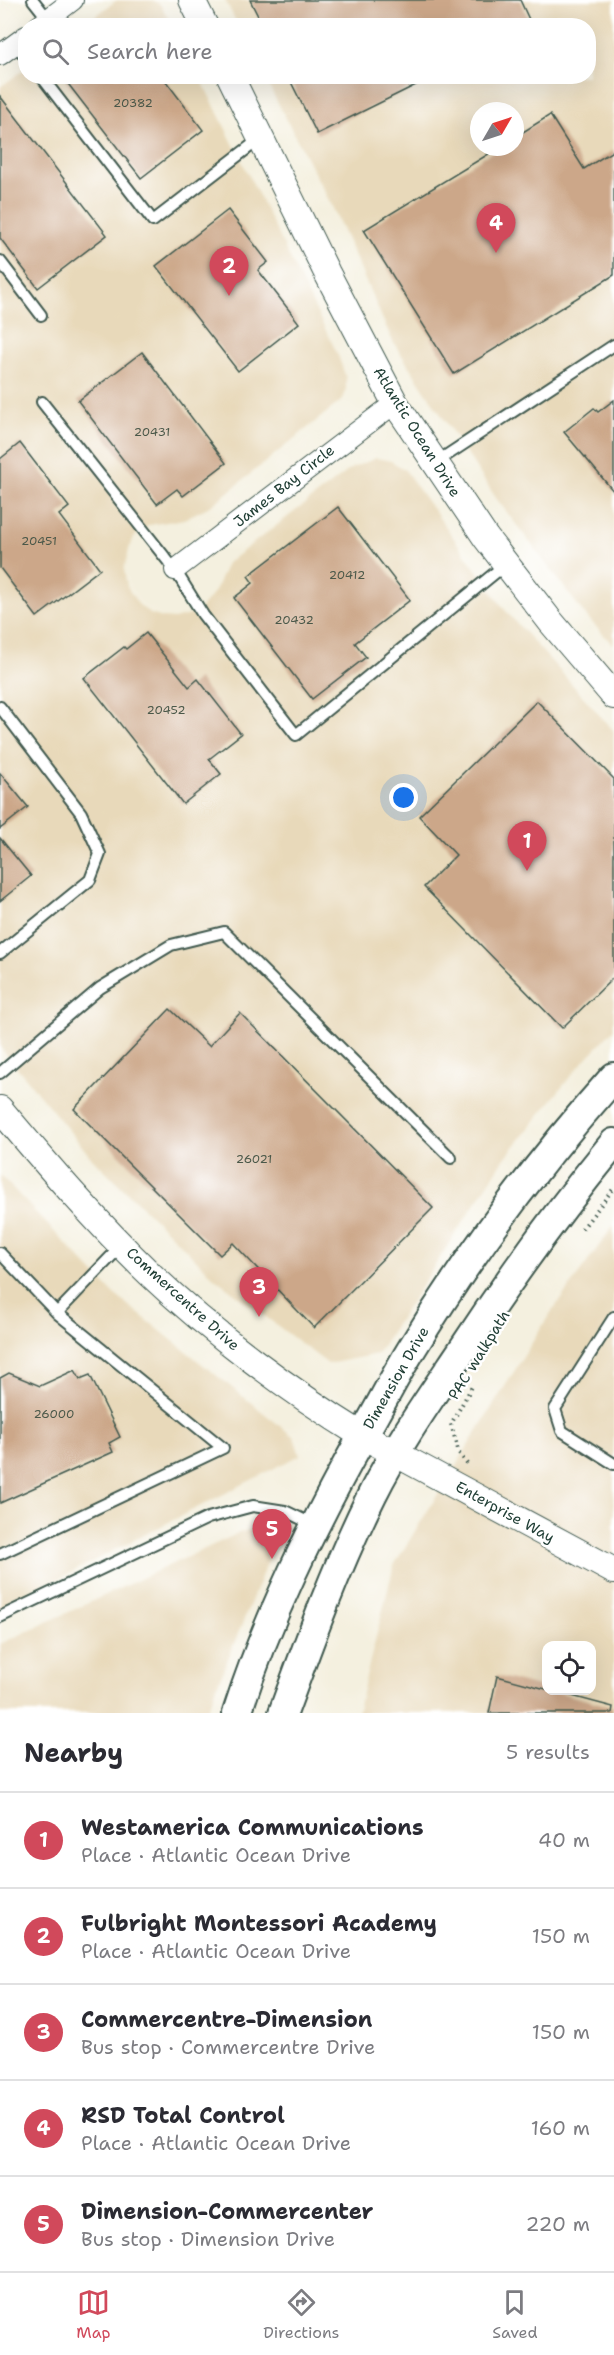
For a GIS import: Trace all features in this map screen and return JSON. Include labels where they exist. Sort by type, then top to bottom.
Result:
[{"type":"main road","name":"Dimension Drive","points":[[237,1713],[288,1580],[410,1351],[445,1296],[560,1137],[614,1077]]},
{"type":"main road","points":[[283,1713],[323,1604],[373,1493],[439,1384],[556,1213],[614,1143]]},
{"type":"street","points":[[49,18],[73,0]]},
{"type":"street","points":[[192,0],[201,18]]},
{"type":"street","name":"Atlantic Ocean Drive","points":[[234,84],[395,403],[506,564],[551,622],[614,696]]},
{"type":"street","name":"James Bay Circle","points":[[175,570],[395,403]]},
{"type":"street","name":"Commercentre Drive","points":[[0,1109],[71,1193],[151,1275],[248,1357],[324,1413],[397,1453]]},
{"type":"street","name":"Enterprise Way","points":[[397,1453],[614,1571]]},
{"type":"lane","points":[[33,0],[42,18]]},
{"type":"lane","points":[[46,84],[153,221],[261,138]]},
{"type":"lane","points":[[0,261],[41,315]]},
{"type":"lane","points":[[435,463],[614,345]]},
{"type":"lane","points":[[42,402],[175,570],[202,615],[296,735],[506,564]]},
{"type":"lane","points":[[0,707],[81,813],[100,854],[90,880],[0,953]]},
{"type":"lane","points":[[0,1073],[100,988],[171,945],[224,932],[451,1158]]},
{"type":"lane","points":[[57,1313],[122,1245]]},
{"type":"lane","points":[[0,1253],[57,1313],[223,1448],[0,1554]]},
{"type":"lane","points":[[614,1317],[555,1409],[562,1431],[614,1464]]},
{"type":"lane","points":[[0,1617],[208,1518],[253,1506],[285,1511],[315,1526]]},
{"type":"path","points":[[578,1234],[614,1188]]},
{"type":"path","name":"PAC walkpath","points":[[468,1465],[459,1453],[451,1424],[475,1380]]},
{"type":"shaded area","points":[[117,0],[150,0],[160,4],[168,18],[93,18]]},
{"type":"shaded area","points":[[225,0],[614,0],[614,646],[586,616],[496,498],[393,342],[331,204],[268,84],[596,84],[596,18],[234,18]]},
{"type":"shaded area","points":[[18,74],[18,84],[203,84],[338,355],[346,378],[346,389],[341,401],[212,505],[184,519],[149,525],[137,534],[131,542],[124,569],[127,587],[138,604],[150,614],[163,618],[174,619],[197,613],[215,591],[227,563],[352,468],[376,458],[391,461],[405,470],[505,610],[614,731],[614,1029],[574,1072],[505,1158],[377,1354],[328,1364],[216,1279],[90,1156],[0,1047],[0,87]]},
{"type":"shaded area","points":[[0,1175],[114,1294],[294,1437],[300,1455],[0,1609]]},
{"type":"shaded area","points":[[614,1225],[614,1713],[357,1713],[394,1565],[548,1317]]},
{"type":"shaded area","points":[[282,1525],[206,1713],[0,1713],[0,1644],[239,1533],[259,1526]]},
{"type":"building","points":[[250,0],[520,0],[528,18],[259,18]]},
{"type":"building","points":[[68,84],[168,84],[203,130],[141,178]]},
{"type":"building","points":[[292,84],[418,84],[317,134]]},
{"type":"building","points":[[0,96],[107,235],[38,288],[0,238]]},
{"type":"building","points":[[550,115],[584,169],[614,150],[614,275],[454,374],[364,230],[485,156],[524,156],[524,131]]},
{"type":"building","points":[[228,210],[268,262],[258,270],[299,323],[238,371],[156,266]]},
{"type":"building","points":[[142,352],[226,463],[183,496],[177,489],[157,504],[78,401]]},
{"type":"building","points":[[614,400],[614,492],[564,432],[594,408],[598,412]]},
{"type":"building","points":[[20,443],[69,507],[59,515],[100,569],[37,617],[0,568],[0,459]]},
{"type":"building","points":[[338,507],[410,600],[355,643],[366,657],[312,699],[234,598],[253,583],[248,576]]},
{"type":"building","points":[[146,633],[189,687],[198,679],[241,734],[209,759],[221,774],[183,804],[84,678]]},
{"type":"building","points":[[537,701],[614,779],[614,977],[562,1028],[424,887],[456,855],[419,816]]},
{"type":"building","points":[[0,773],[28,807],[0,829]]},
{"type":"building","points":[[0,838],[31,876],[0,901]]},
{"type":"building","points":[[170,1009],[209,1046],[240,1013],[433,1208],[314,1328],[233,1243],[220,1255],[74,1109]]},
{"type":"building","points":[[75,1370],[80,1379],[90,1375],[120,1437],[109,1443],[113,1452],[0,1503],[0,1378],[9,1373],[40,1386]]},
{"type":"building","points":[[497,1676],[542,1688],[542,1695],[568,1695],[613,1707],[612,1713],[489,1713]]},
{"type":"place","name":"RSD Total Control","points":[[496,253]]},
{"type":"place","name":"Fulbright Montessori Academy","points":[[229,296]]},
{"type":"place","name":"Westamerica Communications","points":[[527,871]]},
{"type":"place","name":"Commercentre-Dimension","points":[[259,1317]]},
{"type":"place","name":"Dimension-Commercenter","points":[[272,1559]]}]
